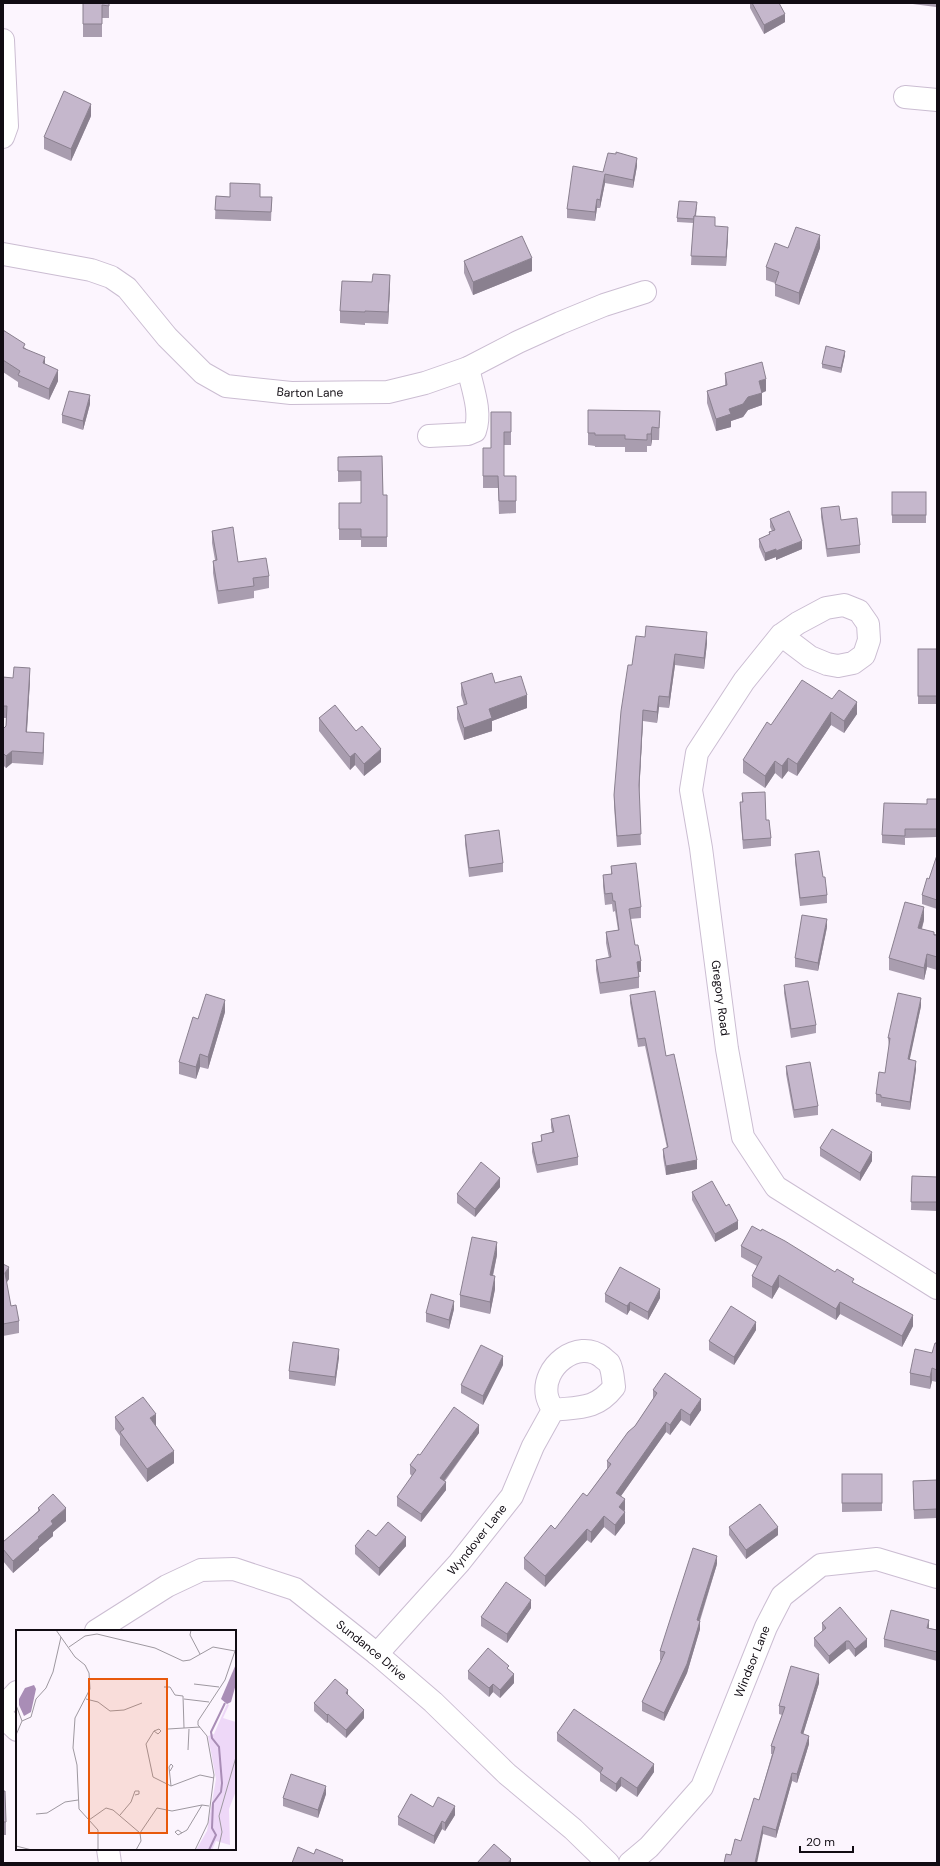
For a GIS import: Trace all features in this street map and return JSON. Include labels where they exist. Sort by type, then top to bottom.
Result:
[{"type":"street","points":[[3,40],[6,126],[3,137]]},
{"type":"street","points":[[906,97],[937,100]]},
{"type":"street","name":"Barton Lane","points":[[3,254],[91,270],[111,277],[127,288],[167,337],[203,372],[226,386],[291,393],[388,392],[425,384],[468,368],[518,342],[560,323],[604,305],[645,292]]},
{"type":"street","points":[[429,436],[468,434],[475,431],[478,425],[477,412],[468,368]]},
{"type":"street","name":"Gregory Road","points":[[781,636],[744,681],[697,753],[691,790],[701,848],[727,1049],[743,1137],[776,1187],[937,1288]]},
{"type":"street","name":"Wyndover Lane","points":[[377,1654],[459,1563],[512,1496],[534,1446],[553,1410]]},
{"type":"street","name":"Windsor Lane","points":[[630,1863],[649,1847],[689,1804],[702,1787],[766,1627],[782,1596],[821,1565],[877,1559],[937,1577]]},
{"type":"street","name":"Sundance Drive","points":[[98,1630],[167,1586],[201,1570],[234,1570],[294,1589],[377,1654],[433,1702],[507,1774],[573,1829],[608,1863]]},
{"type":"street","points":[[3,1707],[16,1693]]},
{"type":"street","points":[[3,1717],[16,1729]]},
{"type":"street","points":[[108,1850],[110,1863]]},
{"type":"building","points":[[83,3],[109,3],[109,6],[102,5],[102,24],[83,24]]},
{"type":"building","points":[[752,3],[779,3],[785,14],[764,25]]},
{"type":"building","points":[[64,91],[91,104],[71,149],[44,137]]},
{"type":"building","points":[[616,152],[637,158],[633,180],[605,174],[600,200],[597,199],[595,212],[567,209],[573,166],[603,172],[608,153],[616,154]]},
{"type":"building","points":[[230,183],[260,184],[260,197],[272,197],[271,212],[215,210],[216,196],[230,197]]},
{"type":"building","points":[[679,201],[697,202],[694,219],[677,218]]},
{"type":"building","points":[[694,216],[715,217],[715,226],[728,227],[726,257],[691,256]]},
{"type":"building","points":[[796,227],[820,235],[799,293],[775,284],[779,272],[766,267],[775,243],[788,248]]},
{"type":"building","points":[[522,236],[532,258],[473,282],[464,261]]},
{"type":"building","points":[[373,274],[390,275],[388,312],[340,311],[342,281],[372,282]]},
{"type":"building","points":[[3,330],[25,344],[23,348],[45,357],[43,363],[58,370],[49,389],[18,375],[20,371],[3,360]]},
{"type":"building","points":[[826,346],[845,351],[841,368],[822,364]]},
{"type":"building","points":[[762,362],[766,379],[759,381],[762,393],[748,397],[743,404],[729,409],[731,414],[716,419],[707,391],[727,385],[725,373]]},
{"type":"building","points":[[69,391],[90,395],[83,421],[62,415]]},
{"type":"building","points":[[588,410],[660,411],[659,428],[652,427],[651,434],[647,434],[647,440],[625,439],[625,435],[595,435],[595,433],[588,433]]},
{"type":"building","points":[[491,412],[511,412],[511,432],[504,432],[504,476],[516,476],[516,501],[499,501],[498,476],[483,476],[483,448],[491,448]]},
{"type":"building","points":[[382,456],[383,495],[387,495],[387,537],[361,537],[361,529],[339,529],[339,503],[361,503],[361,471],[338,471],[338,457]]},
{"type":"building","points":[[892,492],[926,492],[926,515],[892,515]]},
{"type":"building","points":[[839,506],[841,520],[857,518],[860,545],[827,549],[821,508]]},
{"type":"building","points":[[789,511],[802,541],[776,551],[776,549],[765,553],[759,539],[775,530],[770,519]]},
{"type":"building","points":[[233,527],[238,562],[266,558],[269,576],[253,578],[254,586],[218,591],[213,561],[217,560],[212,531]]},
{"type":"building","points":[[646,626],[707,632],[704,658],[675,654],[669,697],[659,696],[657,712],[643,710],[639,785],[641,834],[617,836],[614,795],[621,711],[628,665],[632,665],[636,636],[645,637]]},
{"type":"building","points":[[918,649],[937,649],[937,696],[918,696]]},
{"type":"building","points":[[14,667],[30,668],[26,732],[44,733],[43,753],[12,751],[6,756],[3,753],[3,729],[6,726],[7,706],[3,706],[3,677],[13,678]]},
{"type":"building","points":[[492,673],[495,683],[521,676],[527,695],[489,709],[492,718],[464,728],[457,707],[467,704],[461,683]]},
{"type":"building","points":[[802,680],[832,699],[839,690],[857,702],[844,721],[831,712],[797,764],[788,758],[782,766],[775,761],[765,776],[743,760],[767,722],[771,725]]},
{"type":"building","points":[[335,705],[356,731],[362,726],[381,749],[364,764],[355,753],[350,757],[319,718]]},
{"type":"building","points":[[765,792],[766,820],[769,820],[771,838],[743,840],[740,802],[743,802],[742,793]]},
{"type":"building","points":[[927,799],[937,799],[937,829],[905,829],[905,836],[882,835],[884,803],[927,804]]},
{"type":"building","points":[[499,830],[503,863],[469,868],[465,835]]},
{"type":"building","points":[[819,851],[823,877],[825,877],[827,895],[800,898],[795,854]]},
{"type":"building","points":[[937,855],[937,900],[922,895],[927,878],[929,879]]},
{"type":"building","points":[[636,863],[641,907],[629,909],[635,945],[638,945],[641,961],[637,962],[639,977],[600,983],[596,960],[611,957],[606,932],[619,930],[615,901],[613,901],[612,893],[605,894],[603,875],[612,874],[611,866]]},
{"type":"building","points":[[905,902],[924,907],[918,928],[934,932],[934,935],[937,935],[937,957],[927,954],[924,968],[889,958]]},
{"type":"building","points":[[802,915],[827,919],[818,963],[795,958]]},
{"type":"building","points":[[808,981],[816,1025],[791,1029],[784,985]]},
{"type":"building","points":[[655,991],[666,1056],[674,1054],[697,1160],[666,1166],[663,1149],[668,1147],[645,1038],[638,1039],[630,995]]},
{"type":"building","points":[[898,993],[921,998],[908,1059],[916,1061],[910,1102],[881,1097],[881,1095],[876,1094],[879,1072],[885,1073],[890,1038],[888,1038]]},
{"type":"building","points":[[206,994],[225,1000],[208,1057],[200,1054],[196,1067],[179,1062],[193,1017],[198,1019]]},
{"type":"building","points":[[810,1062],[818,1106],[794,1110],[786,1066]]},
{"type":"building","points":[[569,1115],[578,1157],[537,1165],[532,1143],[542,1141],[541,1135],[554,1132],[551,1119]]},
{"type":"building","points":[[832,1129],[872,1152],[860,1173],[820,1148]]},
{"type":"building","points":[[481,1162],[500,1178],[475,1209],[457,1194]]},
{"type":"building","points":[[912,1176],[937,1177],[937,1202],[911,1202]]},
{"type":"building","points":[[712,1181],[726,1206],[729,1204],[738,1221],[715,1234],[692,1192]]},
{"type":"building","points":[[752,1226],[761,1231],[762,1229],[785,1241],[835,1272],[837,1269],[854,1279],[852,1282],[913,1315],[902,1336],[840,1302],[836,1309],[779,1275],[772,1287],[752,1276],[762,1257],[741,1246]]},
{"type":"building","points":[[472,1237],[497,1242],[490,1275],[495,1276],[490,1302],[460,1295]]},
{"type":"building","points":[[3,1264],[9,1267],[5,1273],[11,1306],[16,1305],[19,1321],[3,1324]]},
{"type":"building","points":[[620,1267],[660,1289],[648,1312],[630,1302],[627,1306],[605,1294]]},
{"type":"building","points":[[431,1294],[454,1301],[449,1320],[426,1313]]},
{"type":"building","points":[[731,1306],[756,1322],[734,1357],[709,1341]]},
{"type":"building","points":[[293,1342],[339,1349],[335,1377],[289,1371]]},
{"type":"building","points":[[935,1343],[937,1343],[937,1370],[932,1368],[930,1377],[910,1373],[915,1349],[932,1353]]},
{"type":"building","points":[[481,1345],[503,1356],[483,1396],[461,1385]]},
{"type":"building","points":[[665,1373],[701,1399],[690,1415],[681,1409],[670,1425],[666,1422],[616,1493],[625,1499],[619,1507],[625,1512],[615,1525],[604,1516],[591,1532],[587,1529],[545,1576],[524,1558],[551,1525],[555,1529],[583,1493],[587,1496],[611,1464],[607,1461],[628,1432],[635,1426],[657,1393],[653,1390]]},
{"type":"building","points":[[143,1397],[156,1414],[150,1418],[174,1451],[147,1469],[120,1432],[124,1429],[115,1417]]},
{"type":"building","points":[[454,1407],[479,1425],[440,1478],[446,1482],[421,1514],[397,1497],[416,1470],[410,1465],[418,1454],[420,1455]]},
{"type":"building","points":[[842,1474],[882,1474],[882,1503],[842,1503]]},
{"type":"building","points":[[937,1480],[937,1509],[914,1510],[913,1481]]},
{"type":"building","points":[[53,1494],[66,1508],[51,1521],[53,1524],[38,1537],[39,1538],[13,1561],[3,1549],[3,1542],[40,1510],[38,1508]]},
{"type":"building","points":[[760,1504],[778,1527],[746,1550],[729,1527]]},
{"type":"building","points":[[388,1522],[406,1537],[379,1568],[355,1546],[368,1530],[376,1536]]},
{"type":"building","points":[[693,1548],[717,1556],[697,1620],[700,1621],[687,1664],[664,1713],[642,1702],[665,1652],[660,1651]]},
{"type":"building","points":[[506,1582],[531,1600],[507,1634],[481,1617]]},
{"type":"building","points":[[840,1607],[867,1639],[855,1649],[849,1641],[846,1641],[829,1656],[814,1638],[826,1628],[822,1623]]},
{"type":"building","points":[[891,1610],[929,1620],[927,1628],[937,1630],[937,1652],[884,1639]]},
{"type":"building","points":[[488,1648],[509,1666],[507,1668],[514,1674],[500,1690],[493,1684],[489,1688],[468,1671]]},
{"type":"building","points":[[791,1666],[819,1674],[801,1733],[809,1736],[797,1774],[792,1773],[776,1830],[763,1826],[755,1863],[724,1863],[726,1854],[731,1855],[735,1839],[741,1841],[754,1798],[759,1800],[775,1747],[771,1746],[785,1707],[779,1706]]},
{"type":"building","points":[[335,1679],[348,1690],[346,1693],[364,1710],[346,1730],[314,1703]]},
{"type":"building","points":[[574,1709],[654,1764],[637,1788],[621,1777],[616,1784],[600,1773],[603,1768],[557,1733]]},
{"type":"building","points":[[291,1774],[326,1786],[318,1810],[283,1798]]},
{"type":"building","points":[[3,1791],[5,1791],[6,1822],[3,1822]]},
{"type":"building","points":[[411,1794],[433,1807],[438,1797],[455,1806],[445,1823],[442,1821],[434,1836],[398,1817]]},
{"type":"building","points":[[494,1844],[511,1859],[508,1863],[477,1863]]},
{"type":"building","points":[[298,1847],[314,1854],[316,1849],[343,1860],[342,1863],[292,1863]]}]
